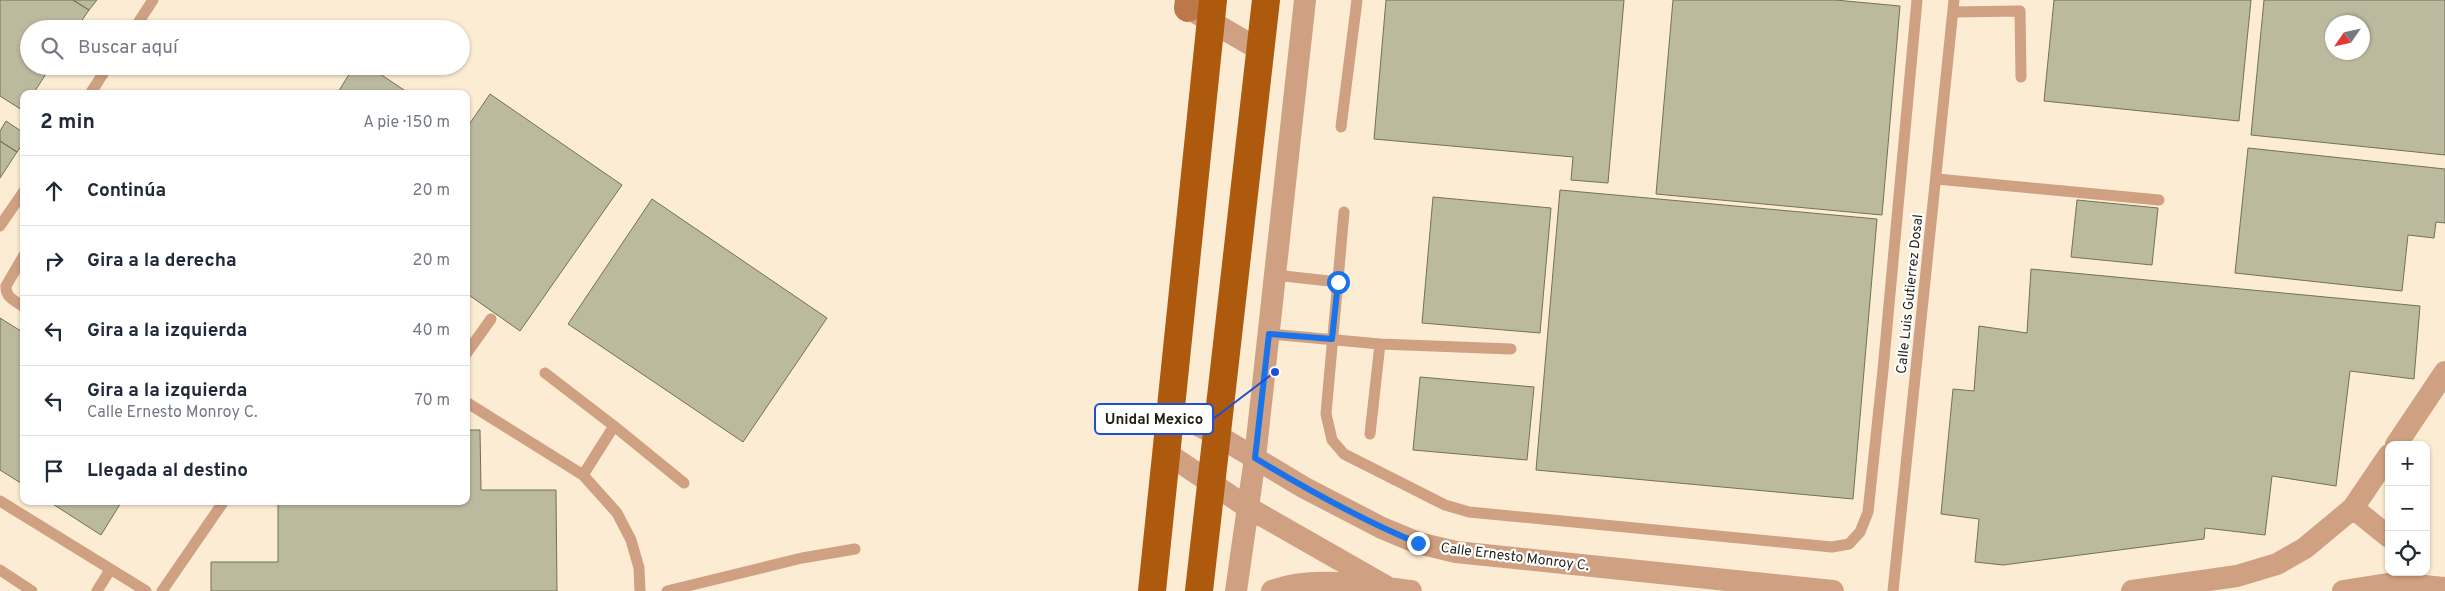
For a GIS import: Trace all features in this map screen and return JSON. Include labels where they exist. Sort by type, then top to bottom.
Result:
[{"type":"main road","points":[[1199,591],[1260,50],[1260,3]]},
{"type":"main road","points":[[1152,591],[1170,411],[1195,6]]},
{"type":"street","points":[[1236,591],[1255,458],[1305,0]]},
{"type":"street","points":[[1195,6],[1260,50]]},
{"type":"street","points":[[2399,441],[2445,372]]},
{"type":"street","name":"Calle Ernesto Monroy C.","points":[[1170,411],[1216,434],[1311,491],[1382,528],[1418,543],[1456,552],[1770,588],[1833,591]]},
{"type":"street","points":[[1165,452],[1247,507],[1389,588]]},
{"type":"street","points":[[2132,591],[2237,576],[2277,564],[2305,548],[2353,508],[2385,461]]},
{"type":"street","points":[[2353,508],[2385,534]]},
{"type":"street","points":[[2430,571],[2445,584]]},
{"type":"street","points":[[1272,591],[1292,585],[1311,583],[1411,591]]},
{"type":"street","points":[[2343,591],[2394,583],[2445,588]]},
{"type":"lane","points":[[140,20],[153,0]]},
{"type":"lane","points":[[1341,127],[1356,0]]},
{"type":"lane","points":[[1344,212],[1326,414],[1332,440],[1344,454],[1445,505],[1469,512],[1748,540],[1832,547],[1849,544],[1860,532],[1868,512],[1917,0]]},
{"type":"lane","points":[[1953,6],[2020,11],[2021,77]]},
{"type":"lane","name":"Calle Luis Gutierrez Dosal","points":[[1893,591],[1953,6]]},
{"type":"lane","points":[[93,90],[102,75]]},
{"type":"lane","points":[[1936,178],[2159,200]]},
{"type":"lane","points":[[0,226],[20,197]]},
{"type":"lane","points":[[20,262],[6,286],[7,295],[20,304]]},
{"type":"lane","points":[[1275,275],[1338,282]]},
{"type":"lane","points":[[470,348],[491,319]]},
{"type":"lane","points":[[1269,334],[1380,344],[1512,349]]},
{"type":"lane","points":[[1370,434],[1380,344]]},
{"type":"lane","points":[[545,373],[684,483]]},
{"type":"lane","points":[[470,404],[583,475],[617,513],[631,540],[639,568],[640,591]]},
{"type":"lane","points":[[583,475],[614,426]]},
{"type":"lane","points":[[0,501],[146,591]]},
{"type":"lane","points":[[162,591],[221,505]]},
{"type":"lane","points":[[666,591],[802,558],[855,549]]},
{"type":"lane","points":[[0,570],[32,591]]},
{"type":"lane","points":[[97,591],[110,570]]},
{"type":"building","points":[[0,0],[73,0],[89,10],[82,20],[20,20],[20,75],[45,75],[36,90],[20,90],[20,109],[0,96]]},
{"type":"building","points":[[73,0],[97,0],[89,10]]},
{"type":"building","points":[[1386,0],[1624,0],[1608,183],[1571,180],[1573,157],[1374,139]]},
{"type":"building","points":[[1673,0],[1835,0],[1900,6],[1882,215],[1656,194]]},
{"type":"building","points":[[2054,0],[2251,0],[2239,121],[2044,101]]},
{"type":"building","points":[[2264,0],[2445,0],[2445,155],[2251,135]]},
{"type":"building","points":[[349,75],[382,75],[404,90],[339,90]]},
{"type":"building","points":[[490,94],[622,185],[520,331],[470,296],[470,123]]},
{"type":"building","points":[[6,121],[20,130],[20,148],[17,152],[0,141],[0,131]]},
{"type":"building","points":[[0,141],[17,152],[0,178]]},
{"type":"building","points":[[2248,148],[2445,169],[2445,223],[2436,222],[2434,238],[2408,235],[2402,291],[2235,273]]},
{"type":"building","points":[[1560,190],[1877,219],[1853,499],[1536,470]]},
{"type":"building","points":[[1433,197],[1551,208],[1540,333],[1422,323]]},
{"type":"building","points":[[652,199],[827,318],[743,442],[568,324]]},
{"type":"building","points":[[2077,200],[2158,208],[2152,265],[2071,257]]},
{"type":"building","points":[[2031,269],[2420,306],[2414,379],[2350,371],[2336,486],[2272,476],[2265,535],[2205,528],[2204,539],[2003,565],[1975,562],[1979,519],[1941,514],[1953,389],[1974,391],[1979,326],[2027,333]]},
{"type":"building","points":[[0,318],[20,330],[20,482],[0,470]]},
{"type":"building","points":[[1420,377],[1534,387],[1527,460],[1413,450]]},
{"type":"building","points":[[470,430],[480,430],[481,490],[556,490],[557,591],[211,591],[211,562],[278,562],[278,505],[470,505]]},
{"type":"building","points":[[54,505],[120,505],[101,535]]},
{"type":"place","name":"Unidal Mexico","points":[[1275,372]]},
{"type":"route","points":[[1338,282],[1332,339],[1269,334],[1255,458],[1303,487],[1382,528],[1418,543]]}]
